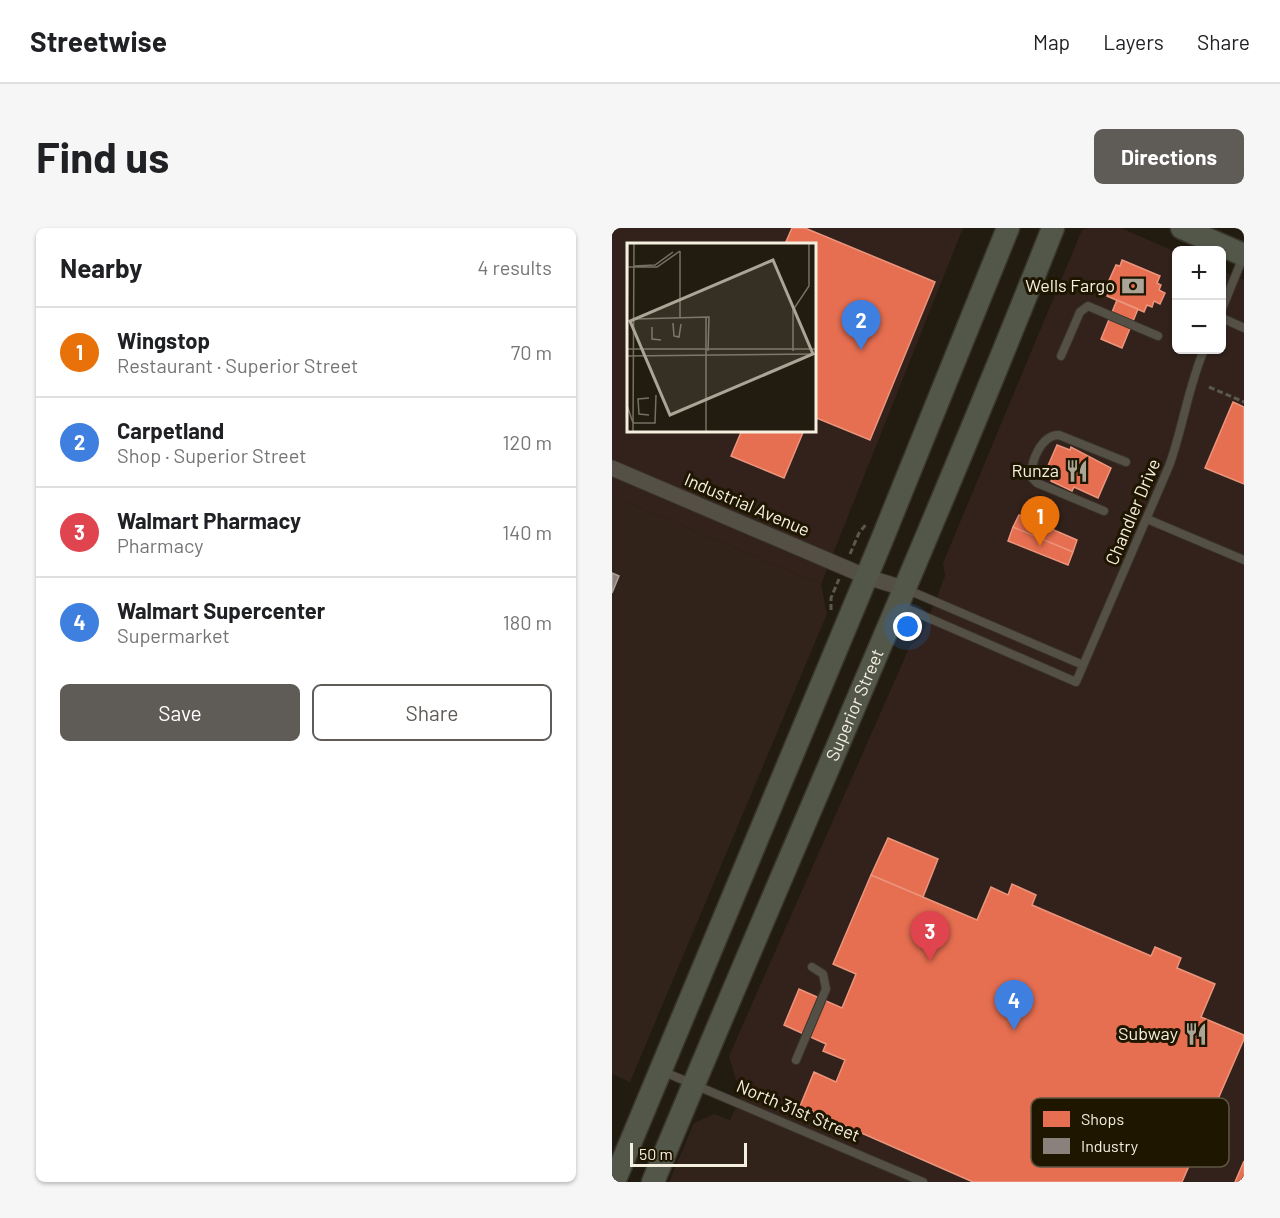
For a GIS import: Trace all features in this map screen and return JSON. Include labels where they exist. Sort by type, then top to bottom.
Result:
[{"type":"main road","points":[[615,1182],[867,577],[1008,228]]},
{"type":"main road","name":"Superior Street","points":[[653,1182],[745,959],[903,597],[1053,228]]},
{"type":"main road","points":[[1182,228],[1244,255]]},
{"type":"street","name":"Industrial Avenue","points":[[612,468],[867,577],[903,597]]},
{"type":"lane","points":[[1225,300],[1244,255]]},
{"type":"lane","points":[[1061,356],[1080,312],[1088,306],[1158,336]]},
{"type":"lane","points":[[1226,320],[1244,328]]},
{"type":"lane","name":"Chandler Drive","points":[[1076,682],[1176,447],[1185,403],[1203,354]]},
{"type":"lane","points":[[1104,511],[1032,478],[1031,471],[1038,453],[1047,438],[1059,435],[1126,462]]},
{"type":"lane","points":[[1147,519],[1244,560]]},
{"type":"lane","name":"Industrial Avenue","points":[[903,597],[1083,665]]},
{"type":"lane","name":"Industrial Avenue","points":[[903,597],[1076,682]]},
{"type":"lane","points":[[796,1060],[826,989],[823,975],[812,967]]},
{"type":"lane","name":"North 31st Street","points":[[660,1071],[923,1182]]},
{"type":"path","points":[[1209,387],[1244,402]]},
{"type":"shaded area","points":[[612,228],[963,228],[821,584],[612,496]]},
{"type":"shaded area","points":[[1121,228],[1172,250],[1172,354],[1226,354],[1226,273],[1244,280],[1244,1182],[911,1182],[914,1176],[738,1103],[745,1084],[736,1080],[729,1056],[910,646],[921,637],[945,576],[943,563],[1082,230]]},
{"type":"shaded area","points":[[612,496],[821,584],[827,614],[630,1082],[612,1074]]},
{"type":"shaded area","points":[[738,1103],[914,1176],[911,1182],[669,1182],[694,1123],[714,1114],[730,1120]]},
{"type":"building: Shops","points":[[792,228],[805,228],[935,282],[870,440],[816,418],[816,243],[785,243]]},
{"type":"building: Shops","name":"Wells Fargo","points":[[1122,260],[1160,276],[1157,283],[1161,285],[1159,290],[1165,293],[1160,304],[1154,301],[1152,307],[1147,305],[1144,312],[1107,296],[1110,289],[1106,287],[1116,265],[1120,266]]},
{"type":"building: Shops","points":[[1117,300],[1138,309],[1122,348],[1101,339]]},
{"type":"building: Shops","points":[[1233,402],[1244,407],[1244,484],[1205,468]]},
{"type":"building: Shops","points":[[741,432],[803,432],[784,478],[731,456]]},
{"type":"building: Shops","name":"Runza","points":[[1057,445],[1070,450],[1071,447],[1111,468],[1098,498],[1074,487],[1072,491],[1044,475]]},
{"type":"building: Shops","points":[[1019,515],[1077,540],[1073,552],[1013,527]]},
{"type":"building: Shops","points":[[1013,527],[1073,552],[1068,565],[1008,541]]},
{"type":"building: Shops","points":[[888,838],[938,859],[923,897],[871,875]]},
{"type":"building: Shops","points":[[871,875],[977,920],[991,887],[1008,895],[1012,884],[1036,895],[1032,905],[1151,956],[1155,947],[1181,958],[1177,968],[1215,984],[1201,1017],[1244,1035],[1244,1039],[1218,1098],[1031,1098],[1031,1167],[1189,1167],[1182,1182],[973,1182],[800,1106],[814,1072],[836,1082],[845,1060],[823,1051],[826,1044],[784,1025],[799,989],[842,1008],[856,974],[833,964]]},
{"type":"building: Shops","points":[[1244,1161],[1244,1182],[1235,1182]]},
{"type":"building: Industry","points":[[612,573],[619,576],[612,593]]},
{"type":"place","name":"Wells Fargo","points":[[1133,286]]},
{"type":"place","name":"Carpetland","points":[[861,350]]},
{"type":"place","name":"Runza","points":[[1077,471]]},
{"type":"place","name":"Wingstop","points":[[1040,546]]},
{"type":"place","name":"Walmart Pharmacy","points":[[930,961]]},
{"type":"place","name":"Walmart Supercenter","points":[[1014,1030]]},
{"type":"place","name":"Subway","points":[[1196,1034]]}]
